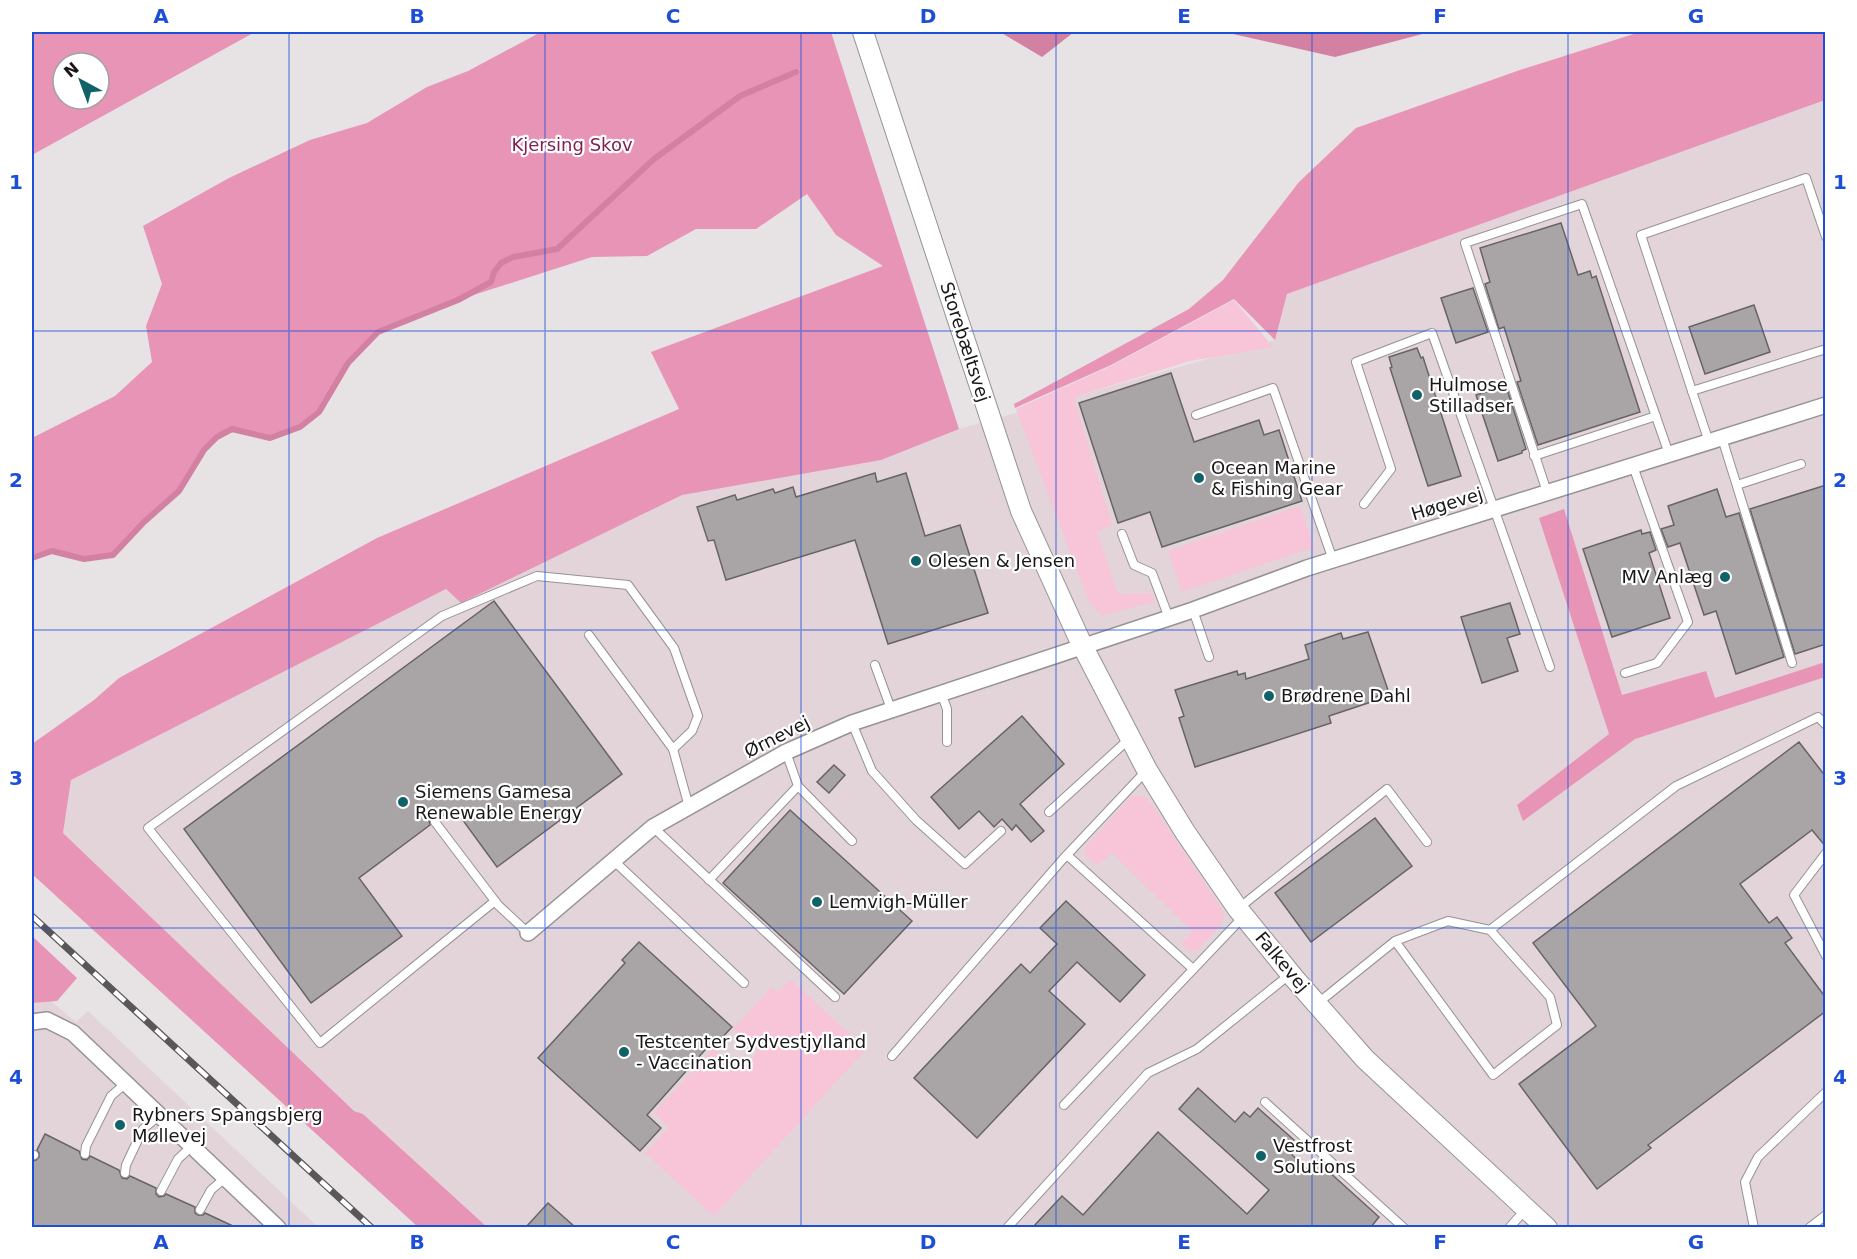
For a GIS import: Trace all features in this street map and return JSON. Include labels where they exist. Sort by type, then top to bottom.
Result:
[{"type":"street","name":"Storebæltsvej","points":[[864,32],[1021,511],[1082,645]]},
{"type":"street","name":"Høgevej","points":[[1082,645],[1193,610],[1333,560],[1826,405]]},
{"type":"street","name":"Ørnevej","points":[[528,933],[652,827],[786,752],[852,723],[1082,645]]},
{"type":"street","name":"Falkevej","points":[[1082,645],[1147,770],[1185,832],[1241,912],[1365,1059],[1547,1227]]},
{"type":"street","points":[[32,1022],[47,1020],[73,1033],[278,1227]]},
{"type":"lane","points":[[1792,663],[1737,485],[1692,391],[1641,235],[1806,178],[1826,237]]},
{"type":"lane","points":[[1547,492],[1466,243],[1582,204],[1669,454]]},
{"type":"lane","points":[[1364,504],[1391,469],[1356,362],[1432,333],[1550,667]]},
{"type":"lane","points":[[1692,391],[1826,349]]},
{"type":"lane","points":[[1196,415],[1273,388],[1333,560]]},
{"type":"lane","points":[[1534,456],[1656,416]]},
{"type":"lane","points":[[1737,485],[1801,464]]},
{"type":"lane","points":[[1625,673],[1657,663],[1688,621],[1633,466]]},
{"type":"lane","points":[[1122,534],[1134,565],[1152,573],[1169,618]]},
{"type":"lane","points":[[495,901],[320,1043],[148,828],[442,616],[537,576],[628,585],[674,648],[698,716],[692,731],[673,749]]},
{"type":"lane","points":[[1193,610],[1209,657]]},
{"type":"lane","points":[[589,635],[673,749],[689,807]]},
{"type":"lane","points":[[875,665],[891,710]]},
{"type":"lane","points":[[941,693],[946,709],[947,742]]},
{"type":"lane","points":[[1490,930],[1676,786],[1818,717],[1826,725]]},
{"type":"lane","points":[[852,723],[872,771],[916,820],[965,864],[1001,831]]},
{"type":"lane","points":[[1048,812],[1130,738]]},
{"type":"lane","points":[[786,752],[798,786],[852,841]]},
{"type":"lane","points":[[892,1056],[1067,855],[1147,770]]},
{"type":"lane","points":[[709,880],[798,786]]},
{"type":"lane","points":[[1064,1105],[1193,969],[1241,912],[1387,789],[1427,842]]},
{"type":"lane","points":[[435,822],[495,901],[528,933]]},
{"type":"lane","points":[[652,827],[835,997]]},
{"type":"lane","points":[[1826,853],[1794,895],[1826,956]]},
{"type":"lane","points":[[1067,855],[1193,969]]},
{"type":"lane","points":[[613,860],[744,982]]},
{"type":"lane","points":[[1317,1004],[1395,941],[1448,921],[1490,930],[1550,997],[1557,1025],[1493,1075],[1395,941]]},
{"type":"lane","points":[[1007,1227],[1148,1073],[1197,1049],[1291,974]]},
{"type":"lane","points":[[85,1154],[86,1146],[111,1096],[126,1083]]},
{"type":"lane","points":[[1754,1227],[1745,1182],[1758,1157],[1826,1092]]},
{"type":"lane","points":[[1265,1102],[1404,1227]]},
{"type":"lane","points":[[125,1173],[126,1165],[143,1130],[160,1115]]},
{"type":"lane","points":[[162,1191],[178,1159],[192,1146]]},
{"type":"lane","points":[[200,1210],[211,1190],[225,1178]]},
{"type":"lane","points":[[1509,1227],[1526,1209]]},
{"type":"lane","points":[[1809,1227],[1826,1215]]},
{"type":"shaded area","points":[[1000,32],[1074,32],[1042,57]]},
{"type":"shaded area","points":[[1224,32],[1430,32],[1335,57]]},
{"type":"shaded area","points":[[1825,100],[1825,1227],[487,1227],[363,1114],[354,1111],[63,833],[71,780],[446,589],[461,603],[682,495],[959,429],[1275,340],[1287,294]]},
{"type":"shaded area","points":[[1234,300],[1273,347],[1190,361],[1077,396],[1075,402],[1112,525],[1097,532],[1118,594],[1152,593],[1155,601],[1102,616],[1089,602],[1016,409],[1111,366]]},
{"type":"shaded area","points":[[1300,506],[1314,547],[1182,592],[1168,551]]},
{"type":"shaded area","points":[[1132,796],[1144,796],[1151,803],[1222,909],[1224,916],[1220,926],[1198,950],[1188,951],[1182,943],[1192,931],[1112,853],[1098,865],[1085,856],[1085,847]]},
{"type":"shaded area","points":[[790,979],[866,1049],[714,1216],[645,1153],[669,1127],[654,1113],[713,1048],[740,1072],[758,1052],[733,1029],[772,987],[778,992]]},
{"type":"shaded area","name":"Rybners Spangsbjerg Møllevej","points":[[32,986],[76,1022],[88,1011],[318,1227],[32,1227]]},
{"type":"green space","points":[[32,32],[255,32],[32,155]]},
{"type":"green space","name":"Kjersing Skov","points":[[541,32],[831,32],[959,429],[881,460],[682,495],[461,603],[446,589],[71,780],[63,833],[354,1111],[363,1114],[487,1227],[418,1227],[32,874],[32,744],[94,700],[119,678],[377,538],[679,409],[651,352],[883,266],[836,235],[807,194],[756,229],[696,229],[647,256],[592,257],[458,300],[378,332],[348,363],[319,412],[300,427],[270,438],[232,429],[217,437],[204,450],[179,491],[144,522],[113,555],[84,559],[52,551],[32,558],[32,438],[115,396],[152,362],[146,326],[162,284],[143,226],[229,178],[310,140],[367,123],[427,87],[468,71]]},
{"type":"green space","points":[[1640,32],[1825,32],[1825,100],[1287,294],[1275,340],[1234,299],[1111,365],[1015,408],[1014,404],[1189,309],[1223,280],[1299,182],[1356,128],[1520,70]]},
{"type":"green space","points":[[1564,509],[1622,695],[1706,671],[1715,698],[1825,662],[1825,677],[1635,739],[1523,821],[1517,805],[1609,734],[1539,518]]},
{"type":"green space","points":[[32,936],[77,978],[57,1001],[32,1003]]},
{"type":"building","points":[[1561,223],[1578,275],[1590,271],[1592,278],[1596,276],[1640,412],[1538,445],[1517,382],[1521,381],[1504,327],[1499,329],[1485,284],[1490,282],[1480,248]]},
{"type":"building","points":[[1473,288],[1488,332],[1456,343],[1441,298]]},
{"type":"building","points":[[1754,305],[1770,352],[1705,374],[1689,327]]},
{"type":"building","name":"Hulmose Stilladser","points":[[1417,348],[1421,358],[1423,357],[1461,476],[1428,486],[1390,368],[1392,367],[1389,357]]},
{"type":"building","name":"Ocean Marine & Fishing Gear","points":[[1171,373],[1194,442],[1259,420],[1264,435],[1279,430],[1302,501],[1162,547],[1150,512],[1118,523],[1079,403]]},
{"type":"building","points":[[1506,386],[1526,449],[1522,453],[1498,461],[1476,395]]},
{"type":"building","name":"Olesen & Jensen","points":[[875,473],[877,482],[906,473],[925,536],[960,525],[988,613],[888,644],[855,540],[726,580],[714,540],[708,541],[697,507],[735,495],[737,500],[773,489],[775,493],[793,487],[796,497]]},
{"type":"building","points":[[1826,485],[1826,644],[1795,654],[1750,509]]},
{"type":"building","name":"MV Anlæg","points":[[1717,489],[1726,517],[1739,513],[1784,657],[1736,674],[1716,611],[1704,615],[1680,543],[1668,547],[1661,529],[1674,525],[1668,506]]},
{"type":"building","points":[[1641,530],[1642,534],[1650,532],[1656,550],[1649,553],[1670,618],[1612,637],[1583,549]]},
{"type":"building","name":"Siemens Gamesa Renewable Energy","points":[[494,601],[622,774],[497,867],[454,808],[440,818],[432,817],[429,820],[430,825],[359,878],[402,936],[311,1003],[184,829]]},
{"type":"building","points":[[1510,603],[1520,634],[1507,638],[1518,671],[1482,683],[1461,617]]},
{"type":"building","name":"Brødrene Dahl","points":[[1368,632],[1389,693],[1375,697],[1377,700],[1329,716],[1331,723],[1195,767],[1179,718],[1184,716],[1175,690],[1237,671],[1238,675],[1245,673],[1246,679],[1309,659],[1305,645],[1341,633],[1343,639]]},
{"type":"building","points":[[1022,716],[1064,764],[1020,804],[1044,831],[1031,842],[1016,825],[1012,830],[1002,819],[994,827],[979,811],[959,829],[931,797]]},
{"type":"building","points":[[1799,742],[1826,777],[1826,847],[1812,830],[1740,884],[1769,923],[1777,917],[1792,938],[1785,943],[1826,998],[1826,1011],[1648,1145],[1651,1148],[1597,1189],[1519,1084],[1596,1026],[1533,943]]},
{"type":"building","points":[[834,765],[845,775],[829,793],[817,782]]},
{"type":"building","name":"Lemvigh-Müller","points":[[790,810],[912,921],[844,994],[723,883]]},
{"type":"building","points":[[1375,818],[1412,866],[1311,942],[1275,893]]},
{"type":"building","points":[[1066,901],[1145,975],[1120,1002],[1077,962],[1049,991],[1085,1024],[977,1138],[914,1078],[1021,964],[1030,973],[1057,944],[1040,928]]},
{"type":"building","name":"Testcenter Sydvestjylland - Vaccination","points":[[639,942],[732,1027],[716,1044],[713,1041],[647,1115],[661,1128],[640,1151],[538,1058],[625,963],[622,960]]},
{"type":"building","name":"Vestfrost Solutions","points":[[1198,1088],[1235,1122],[1244,1112],[1250,1117],[1258,1108],[1294,1140],[1286,1149],[1308,1170],[1317,1161],[1379,1217],[1371,1227],[1033,1227],[1062,1196],[1083,1215],[1158,1132],[1247,1214],[1269,1190],[1179,1109]]},
{"type":"building","name":"Rybners Spangsbjerg Møllevej","points":[[45,1134],[79,1151],[82,1159],[87,1160],[90,1156],[119,1170],[122,1178],[127,1179],[130,1176],[156,1188],[156,1194],[159,1197],[166,1194],[195,1207],[195,1213],[198,1215],[205,1213],[235,1227],[32,1227],[32,1161],[39,1157],[37,1150]]},
{"type":"building","points":[[548,1203],[575,1227],[526,1227]]},
{"type":"waterway","points":[[32,558],[52,551],[84,559],[113,555],[144,522],[179,491],[204,450],[217,437],[232,429],[270,438],[300,427],[319,412],[348,363],[378,332],[458,300],[491,282],[494,272],[501,263],[513,257],[557,249],[654,159],[740,96],[796,72]]},
{"type":"railway","points":[[32,916],[372,1228]]},
{"type":"place","name":"Hulmose Stilladser","points":[[1417,395]]},
{"type":"place","name":"Ocean Marine & Fishing Gear","points":[[1199,478]]},
{"type":"place","name":"Olesen & Jensen","points":[[916,561]]},
{"type":"place","name":"MV Anlæg","points":[[1725,577]]},
{"type":"place","name":"Brødrene Dahl","points":[[1269,696]]},
{"type":"place","name":"Siemens Gamesa Renewable Energy","points":[[403,802]]},
{"type":"place","name":"Lemvigh-Müller","points":[[817,902]]},
{"type":"place","name":"Testcenter Sydvestjylland - Vaccination","points":[[624,1052]]},
{"type":"place","name":"Rybners Spangsbjerg Møllevej","points":[[120,1125]]},
{"type":"place","name":"Vestfrost Solutions","points":[[1261,1156]]}]
